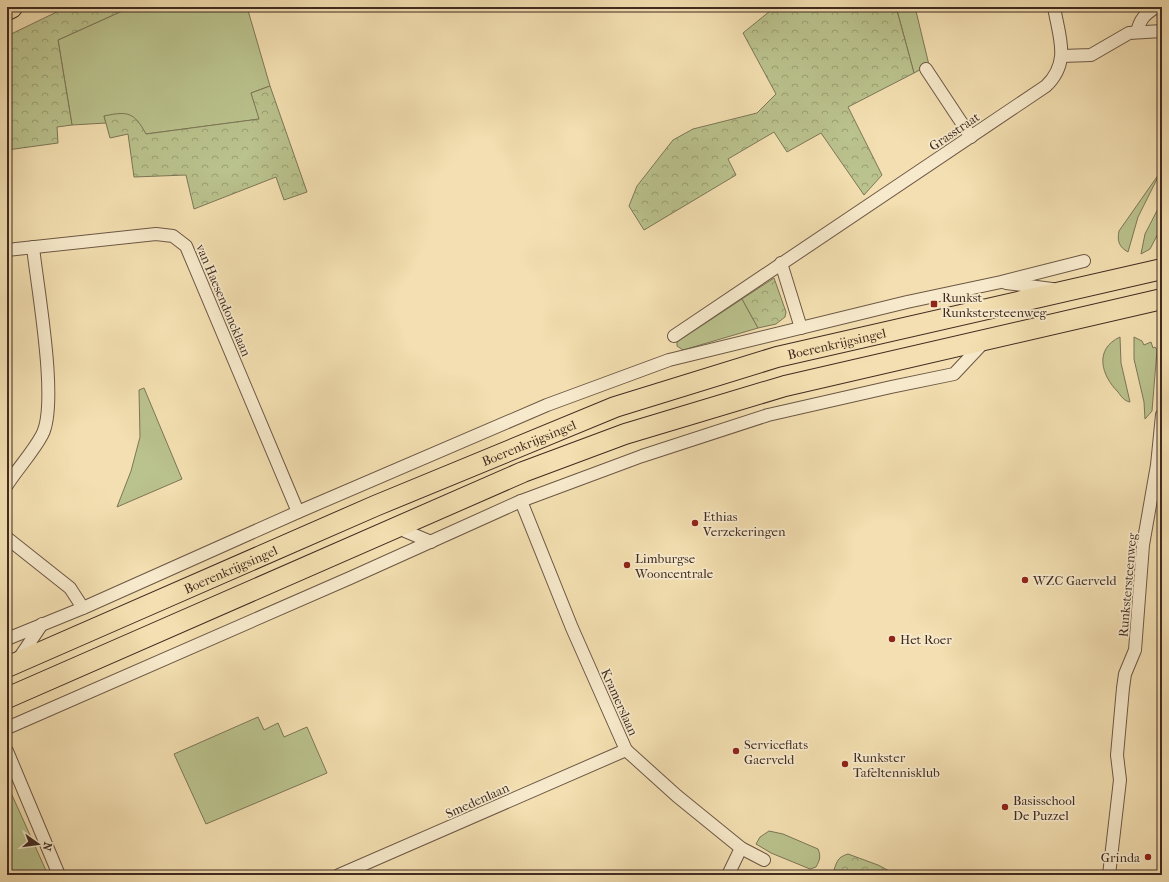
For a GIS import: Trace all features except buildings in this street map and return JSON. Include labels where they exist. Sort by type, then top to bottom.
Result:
[{"type":"highway","points":[[7,9],[11,7]]},
{"type":"highway","name":"Boerenkrijgsingel","points":[[12,665],[375,506],[615,407],[777,358],[1162,269]]},
{"type":"highway","name":"Boerenkrijgsingel","points":[[7,698],[523,472],[625,434],[785,386],[1162,299]]},
{"type":"street","points":[[1054,7],[1062,56],[1091,55],[1121,37],[1138,32],[1162,31]]},
{"type":"street","points":[[1138,32],[1139,22],[1146,13],[1156,7]]},
{"type":"street","name":"Grasstraat","points":[[674,336],[1046,86],[1055,76],[1062,56]]},
{"type":"street","points":[[926,69],[971,136]]},
{"type":"street","name":"van Haesendoncklaan","points":[[7,250],[156,234],[173,236],[186,246],[298,512]]},
{"type":"street","points":[[7,485],[43,434],[48,411],[48,379],[33,247]]},
{"type":"street","name":"Boerenkrijgsingel","points":[[7,639],[83,608],[298,512],[540,408],[669,360],[1084,261]]},
{"type":"street","points":[[781,264],[801,328]]},
{"type":"street","name":"Boerenkrijgsingel","points":[[1001,282],[1065,291]]},
{"type":"street","points":[[7,728],[521,501],[642,456],[768,415],[954,374],[986,340]]},
{"type":"street","name":"Runkstersteenweg","points":[[1109,875],[1120,780],[1117,755],[1123,688],[1125,674],[1135,650],[1143,545],[1157,465],[1162,414]]},
{"type":"street","name":"Kramerslaan","points":[[521,501],[572,628],[626,750],[677,796],[741,848],[764,860]]},
{"type":"street","points":[[398,528],[431,542]]},
{"type":"street","points":[[7,538],[70,588],[83,608]]},
{"type":"street","name":"Boerenkrijgsingel","points":[[12,665],[42,624]]},
{"type":"street","name":"Smedenlaan","points":[[339,875],[626,750]]},
{"type":"street","points":[[7,751],[59,875]]},
{"type":"street","points":[[728,875],[741,848]]},
{"type":"green space","points":[[67,7],[131,7],[58,40],[72,125],[57,127],[58,143],[7,150],[7,36]]},
{"type":"green space","points":[[131,7],[247,7],[270,86],[251,93],[260,119],[146,134],[104,116],[106,123],[72,125],[58,40]]},
{"type":"green space","points":[[775,7],[896,7],[914,73],[848,107],[882,175],[864,195],[821,133],[787,152],[774,132],[728,159],[736,175],[644,230],[629,206],[637,186],[673,140],[693,129],[757,113],[776,94],[743,33]]},
{"type":"green space","points":[[896,7],[915,7],[929,65],[914,73]]},
{"type":"green space","points":[[270,86],[307,192],[284,200],[276,177],[194,209],[186,175],[134,177],[128,134],[110,138],[104,116],[119,114],[130,115],[138,121],[146,134],[259,119],[251,93]]},
{"type":"green space","points":[[1161,171],[1138,217],[1128,252],[1119,243],[1119,231]]},
{"type":"green space","points":[[1162,201],[1162,226],[1150,249],[1141,254],[1145,234]]},
{"type":"green space","points":[[774,278],[786,312],[785,317],[776,324],[758,328],[742,299]]},
{"type":"green space","points":[[742,299],[758,328],[683,350],[677,346],[677,342]]},
{"type":"green space","points":[[1120,337],[1121,363],[1130,402],[1126,401],[1112,385],[1104,370],[1103,355],[1106,348]]},
{"type":"green space","points":[[1134,337],[1142,341],[1144,345],[1151,342],[1153,348],[1155,347],[1157,350],[1152,411],[1145,419],[1144,402],[1134,359]]},
{"type":"green space","points":[[144,388],[182,479],[117,507],[131,471],[140,437],[139,390]]},
{"type":"green space","points":[[258,717],[264,730],[278,723],[284,737],[307,727],[327,773],[206,824],[174,754]]},
{"type":"green space","points":[[7,784],[48,875],[7,875]]},
{"type":"green space","points":[[769,831],[783,834],[818,849],[820,858],[816,867],[810,869],[771,853],[756,844],[760,837]]},
{"type":"green space","points":[[848,854],[878,865],[897,875],[838,875],[834,870],[837,862],[842,856]]},
{"type":"place","name":"Runkst Runkstersteenweg","points":[[934,304]]},
{"type":"place","name":"Ethias Verzekeringen","points":[[695,523]]},
{"type":"place","name":"Limburgse Wooncentrale","points":[[627,565]]},
{"type":"place","name":"WZC Gaerveld","points":[[1025,580]]},
{"type":"place","name":"Het Roer","points":[[892,639]]},
{"type":"place","name":"Serviceflats Gaerveld","points":[[736,751]]},
{"type":"place","name":"Runkster Tafeltennisklub","points":[[845,764]]},
{"type":"place","name":"Basisschool De Puzzel","points":[[1005,807]]},
{"type":"place","name":"Grinda","points":[[1148,857]]}]
